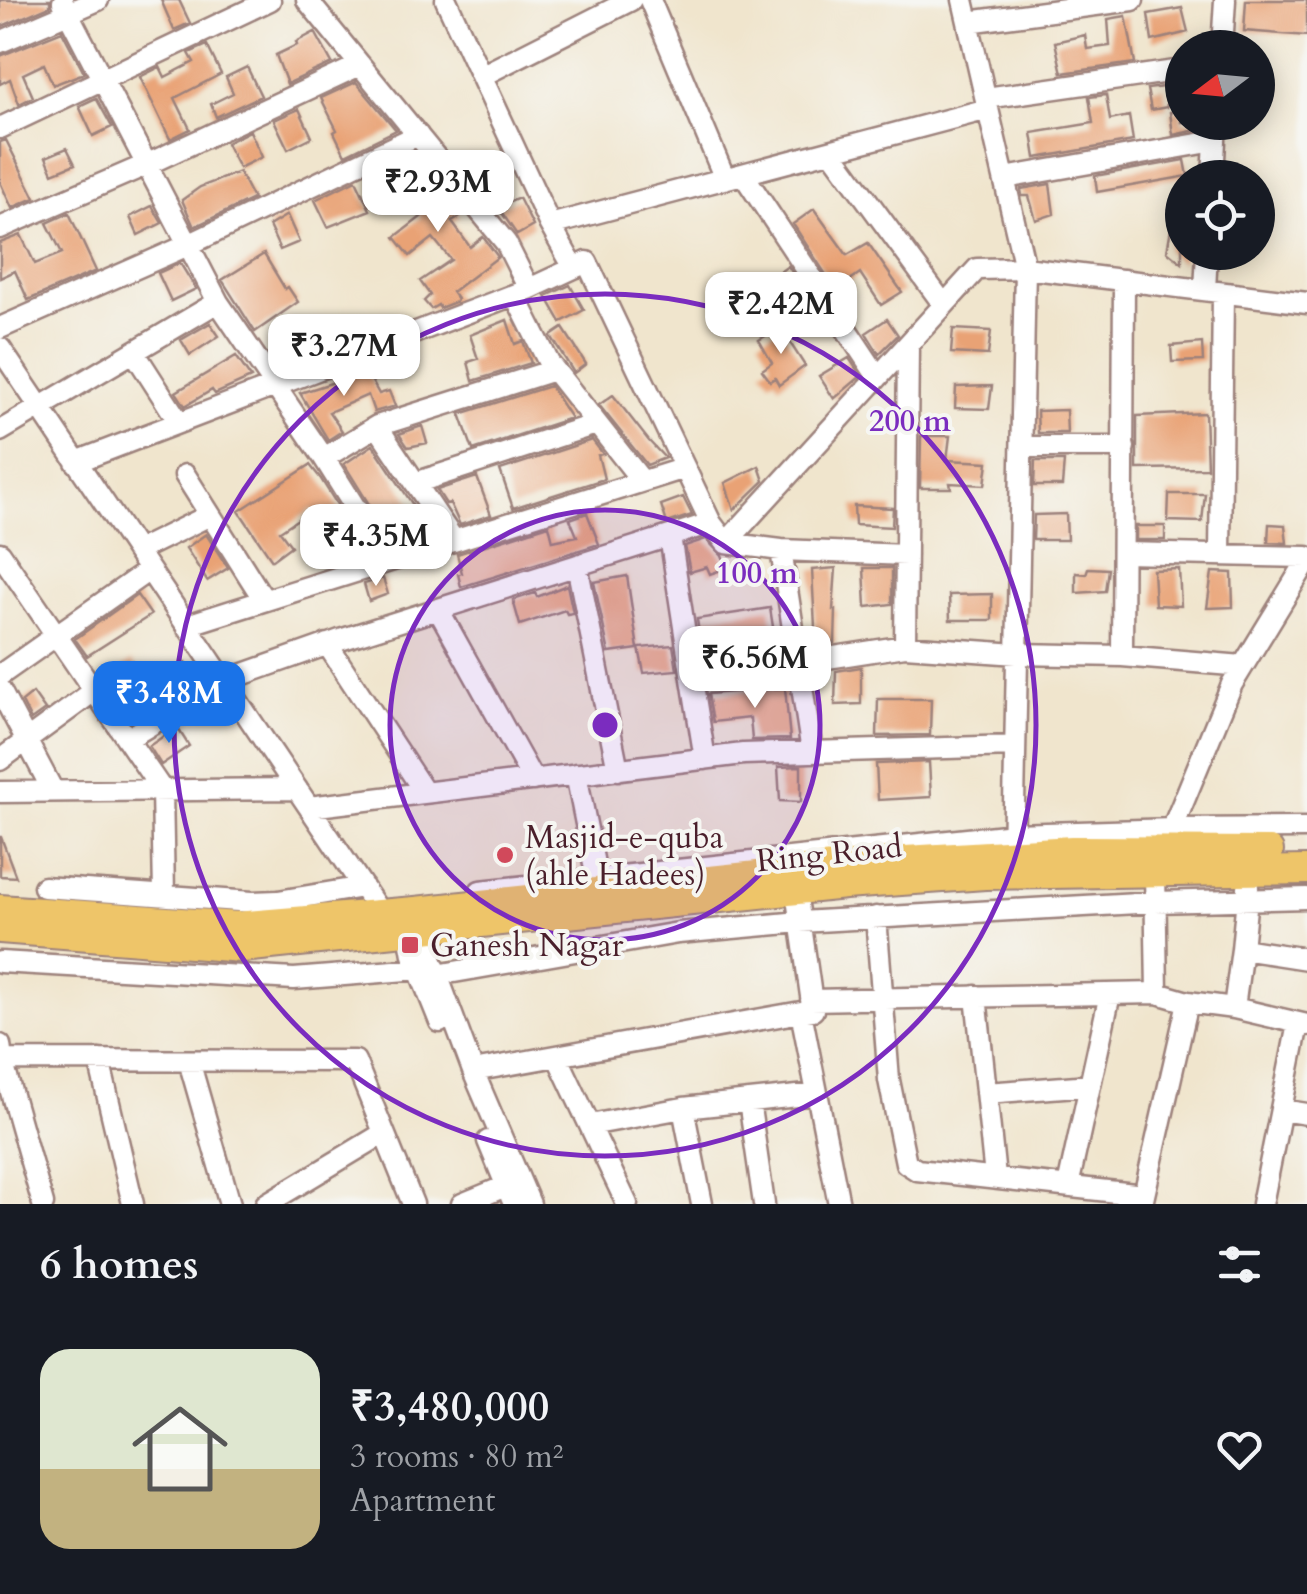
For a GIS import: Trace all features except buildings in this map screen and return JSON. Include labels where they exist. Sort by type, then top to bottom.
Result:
[{"type":"highway","name":"Ring Road","points":[[0,929],[242,948],[598,884],[889,862],[1013,844],[1307,851]]},
{"type":"highway","name":"Ring Road","points":[[0,909],[236,926],[405,920],[985,875],[1164,850],[1250,870],[1307,870]]},
{"type":"street","points":[[0,42],[65,6],[98,0]]},
{"type":"street","points":[[0,128],[270,0]]},
{"type":"street","points":[[306,0],[506,243],[554,370],[642,482]]},
{"type":"street","points":[[446,0],[550,225],[574,268]]},
{"type":"street","points":[[481,76],[631,0]]},
{"type":"street","points":[[650,0],[734,176],[878,377]]},
{"type":"street","points":[[963,0],[1025,268],[1013,844]]},
{"type":"street","points":[[968,22],[1133,0]]},
{"type":"street","points":[[1223,30],[1225,0]]},
{"type":"street","points":[[65,6],[218,302],[388,560]]},
{"type":"street","points":[[0,228],[360,65]]},
{"type":"street","points":[[550,225],[987,104],[1165,73]]},
{"type":"street","points":[[0,328],[418,135]]},
{"type":"street","points":[[1004,178],[1179,140]]},
{"type":"street","points":[[831,150],[944,306]]},
{"type":"street","points":[[76,462],[522,292],[587,262],[711,523],[726,543],[781,550],[906,555]]},
{"type":"street","points":[[726,543],[978,269],[1025,268],[1307,303]]},
{"type":"street","points":[[1211,270],[1220,555]]},
{"type":"street","points":[[1122,656],[1124,280]]},
{"type":"street","points":[[0,431],[218,302]]},
{"type":"street","points":[[904,646],[908,345]]},
{"type":"street","points":[[0,348],[363,887],[405,920],[473,1071],[514,1190]]},
{"type":"street","points":[[134,352],[179,422]]},
{"type":"street","points":[[324,458],[377,426],[554,370]]},
{"type":"street","points":[[415,483],[596,424]]},
{"type":"street","points":[[377,426],[453,539]]},
{"type":"street","points":[[1022,447],[1124,447]]},
{"type":"street","points":[[187,625],[685,468]]},
{"type":"street","points":[[185,474],[264,600]]},
{"type":"street","points":[[137,552],[210,514]]},
{"type":"street","points":[[127,739],[224,681],[327,644],[711,523]]},
{"type":"street","points":[[670,536],[705,759]]},
{"type":"street","points":[[781,550],[812,752]]},
{"type":"street","points":[[1123,554],[1307,559],[1232,684],[1164,850],[1155,902],[1157,992]]},
{"type":"street","points":[[3,565],[162,790],[164,896]]},
{"type":"street","points":[[578,565],[618,770]]},
{"type":"street","points":[[0,675],[150,570]]},
{"type":"street","points":[[438,609],[533,780]]},
{"type":"street","points":[[327,644],[425,793]]},
{"type":"street","points":[[692,679],[904,646],[1243,666]]},
{"type":"street","points":[[0,690],[52,791]]},
{"type":"street","points":[[0,760],[94,691]]},
{"type":"street","points":[[0,792],[162,790],[303,798],[425,793],[705,759],[1015,746]]},
{"type":"street","points":[[576,774],[598,884]]},
{"type":"street","points":[[1164,850],[1307,828]]},
{"type":"street","points":[[1234,1008],[1250,870]]},
{"type":"street","points":[[44,887],[278,901],[363,887]]},
{"type":"street","points":[[796,891],[817,1094],[839,1204]]},
{"type":"street","points":[[0,962],[294,979],[428,972],[678,933],[800,922],[1155,902],[1307,898]]},
{"type":"street","points":[[876,917],[889,1080],[906,1163],[916,1170],[1068,1186],[1143,1199],[1188,1002]]},
{"type":"street","points":[[1242,949],[1307,959]]},
{"type":"street","points":[[428,972],[514,1190],[530,1204]]},
{"type":"street","points":[[473,1071],[558,1058],[806,1006],[882,998],[1157,992],[1188,1002],[1302,1024],[1262,1204]]},
{"type":"street","points":[[1068,1186],[1110,994]]},
{"type":"street","points":[[976,996],[995,1178]]},
{"type":"street","points":[[43,1204],[1,1050],[99,1060],[355,1061],[414,1204]]},
{"type":"street","points":[[558,1058],[627,1204]]},
{"type":"street","points":[[99,1060],[133,1204]]},
{"type":"street","points":[[190,1060],[230,1204]]},
{"type":"street","points":[[986,1092],[1090,1085]]},
{"type":"street","points":[[590,1125],[683,1108],[817,1094]]},
{"type":"street","points":[[749,1101],[764,1204]]},
{"type":"street","points":[[683,1108],[702,1204]]},
{"type":"street","points":[[1281,1110],[1307,1114]]},
{"type":"street","points":[[266,1204],[384,1132]]},
{"type":"street","points":[[1029,1204],[1034,1182]]},
{"type":"street","points":[[462,1204],[514,1190]]},
{"type":"place","name":"Masjid-e-quba (ahle Hadees)","points":[[505,855]]},
{"type":"place","name":"Ganesh Nagar","points":[[410,945]]}]
